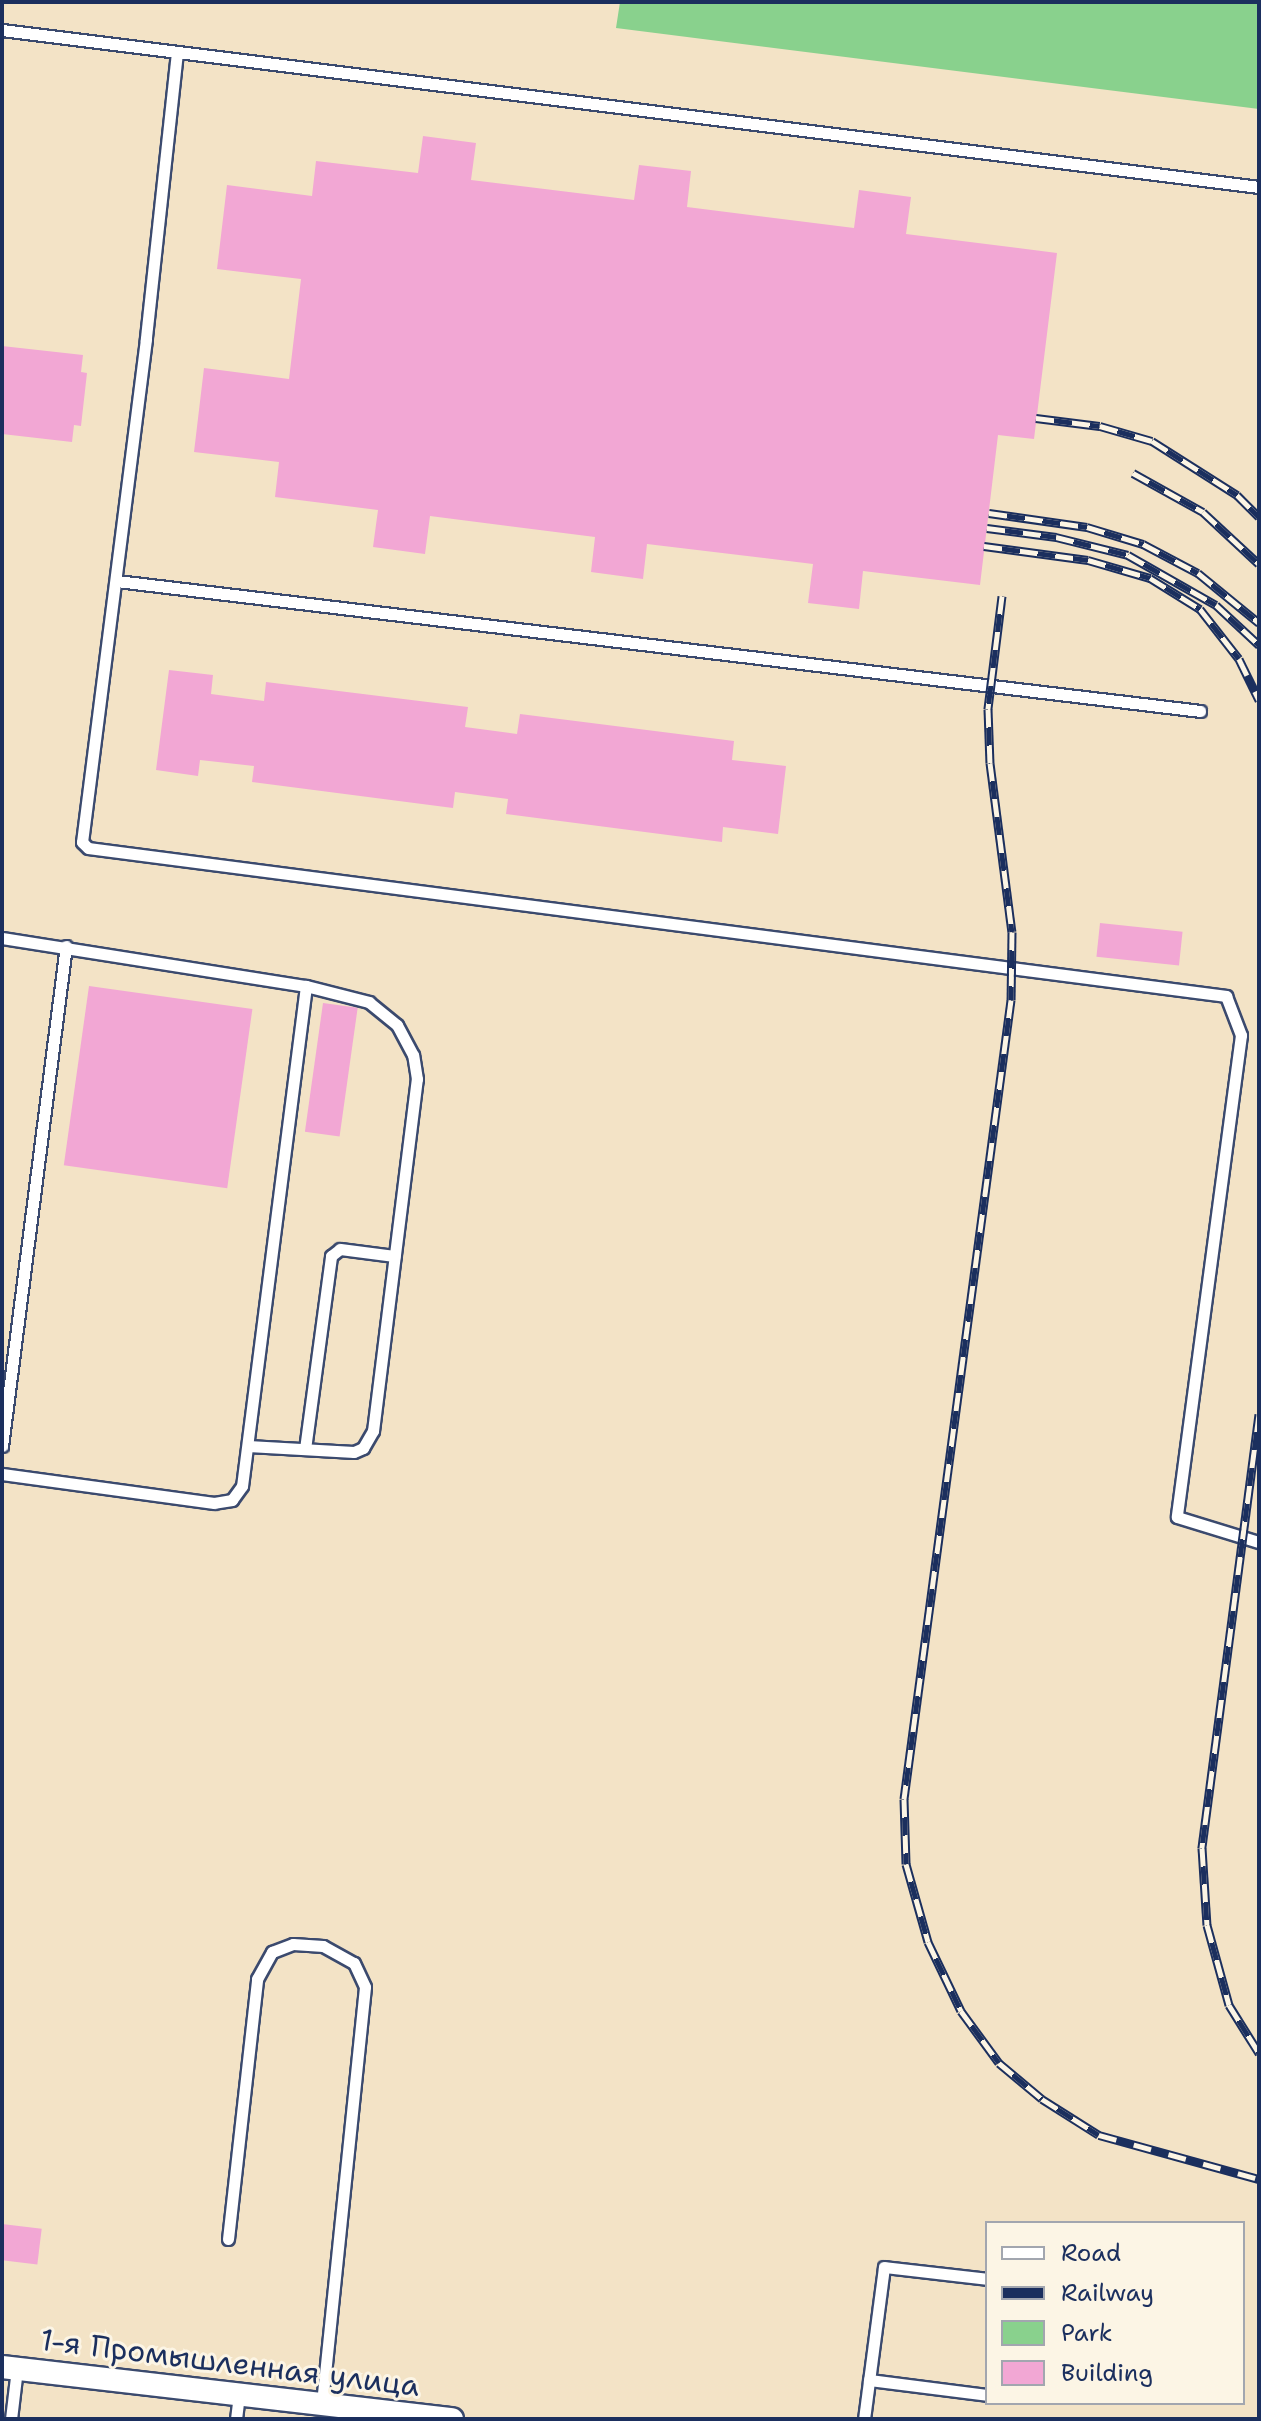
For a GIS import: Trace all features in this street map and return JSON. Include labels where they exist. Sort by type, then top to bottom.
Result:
[{"type":"street","name":"1-я Промышленная улица","points":[[9,2368],[322,2404],[362,2414],[452,2419]]},
{"type":"lane","points":[[2,30],[1259,187]]},
{"type":"lane","points":[[177,52],[117,581],[82,842],[88,848],[1226,996],[1241,1035],[1177,1517],[1259,1542]]},
{"type":"lane","points":[[117,581],[1200,711]]},
{"type":"lane","points":[[2,938],[306,986],[369,1002],[397,1025],[413,1055],[417,1079],[373,1431],[363,1448],[354,1452],[248,1446]]},
{"type":"lane","points":[[2,1446],[66,946]]},
{"type":"lane","points":[[2,1474],[214,1503],[232,1500],[242,1486],[306,986]]},
{"type":"lane","points":[[305,1449],[331,1256],[340,1249],[395,1256]]},
{"type":"lane","points":[[228,2239],[257,1979],[272,1952],[293,1944],[323,1946],[354,1963],[365,1987],[322,2404]]},
{"type":"lane","points":[[864,2419],[884,2267],[985,2279]]},
{"type":"lane","points":[[9,2368],[11,2419]]},
{"type":"lane","points":[[869,2380],[985,2395]]},
{"type":"lane","points":[[236,2419],[239,2394]]},
{"type":"green space","points":[[620,2],[1259,2],[1259,109],[616,28]]},
{"type":"building","points":[[423,136],[476,143],[471,180],[634,200],[639,165],[691,171],[687,207],[854,228],[859,190],[911,197],[906,234],[1057,253],[1034,439],[998,435],[980,585],[863,571],[859,609],[808,603],[813,564],[647,544],[643,579],[591,572],[595,537],[430,516],[425,554],[373,547],[378,510],[275,497],[279,462],[194,452],[204,368],[289,379],[301,279],[217,269],[227,185],[312,196],[316,161],[418,173]]},
{"type":"building","points":[[2,346],[83,355],[81,372],[87,373],[81,426],[74,425],[72,442],[2,434]]},
{"type":"building","points":[[169,670],[213,675],[211,694],[264,701],[266,682],[468,707],[465,727],[517,734],[520,714],[734,741],[732,760],[786,766],[778,834],[723,827],[722,842],[506,814],[508,799],[455,792],[453,808],[252,782],[254,766],[200,760],[198,776],[156,770]]},
{"type":"building","points":[[1100,923],[1183,932],[1179,965],[1096,957]]},
{"type":"building","points":[[89,986],[252,1009],[227,1188],[64,1165]]},
{"type":"building","points":[[323,1003],[358,1008],[340,1137],[305,1132]]},
{"type":"building","points":[[2,2224],[42,2229],[37,2265],[2,2260]]},
{"type":"railway","points":[[1036,418],[1100,426],[1152,441],[1237,495],[1259,517]]},
{"type":"railway","points":[[1133,473],[1203,512],[1259,564]]},
{"type":"railway","points":[[989,513],[1087,527],[1143,544],[1198,573],[1259,623]]},
{"type":"railway","points":[[987,528],[1056,537],[1128,555],[1216,605],[1259,645]]},
{"type":"railway","points":[[984,546],[1088,560],[1150,578],[1200,609],[1239,659],[1259,700]]},
{"type":"railway","points":[[1002,596],[988,709],[990,763],[1012,932],[1011,1000],[904,1799],[906,1864],[928,1942],[961,2011],[999,2063],[1042,2099],[1099,2135],[1259,2179]]},
{"type":"railway","points":[[1259,1414],[1202,1848],[1207,1925],[1229,2005],[1259,2053]]}]
